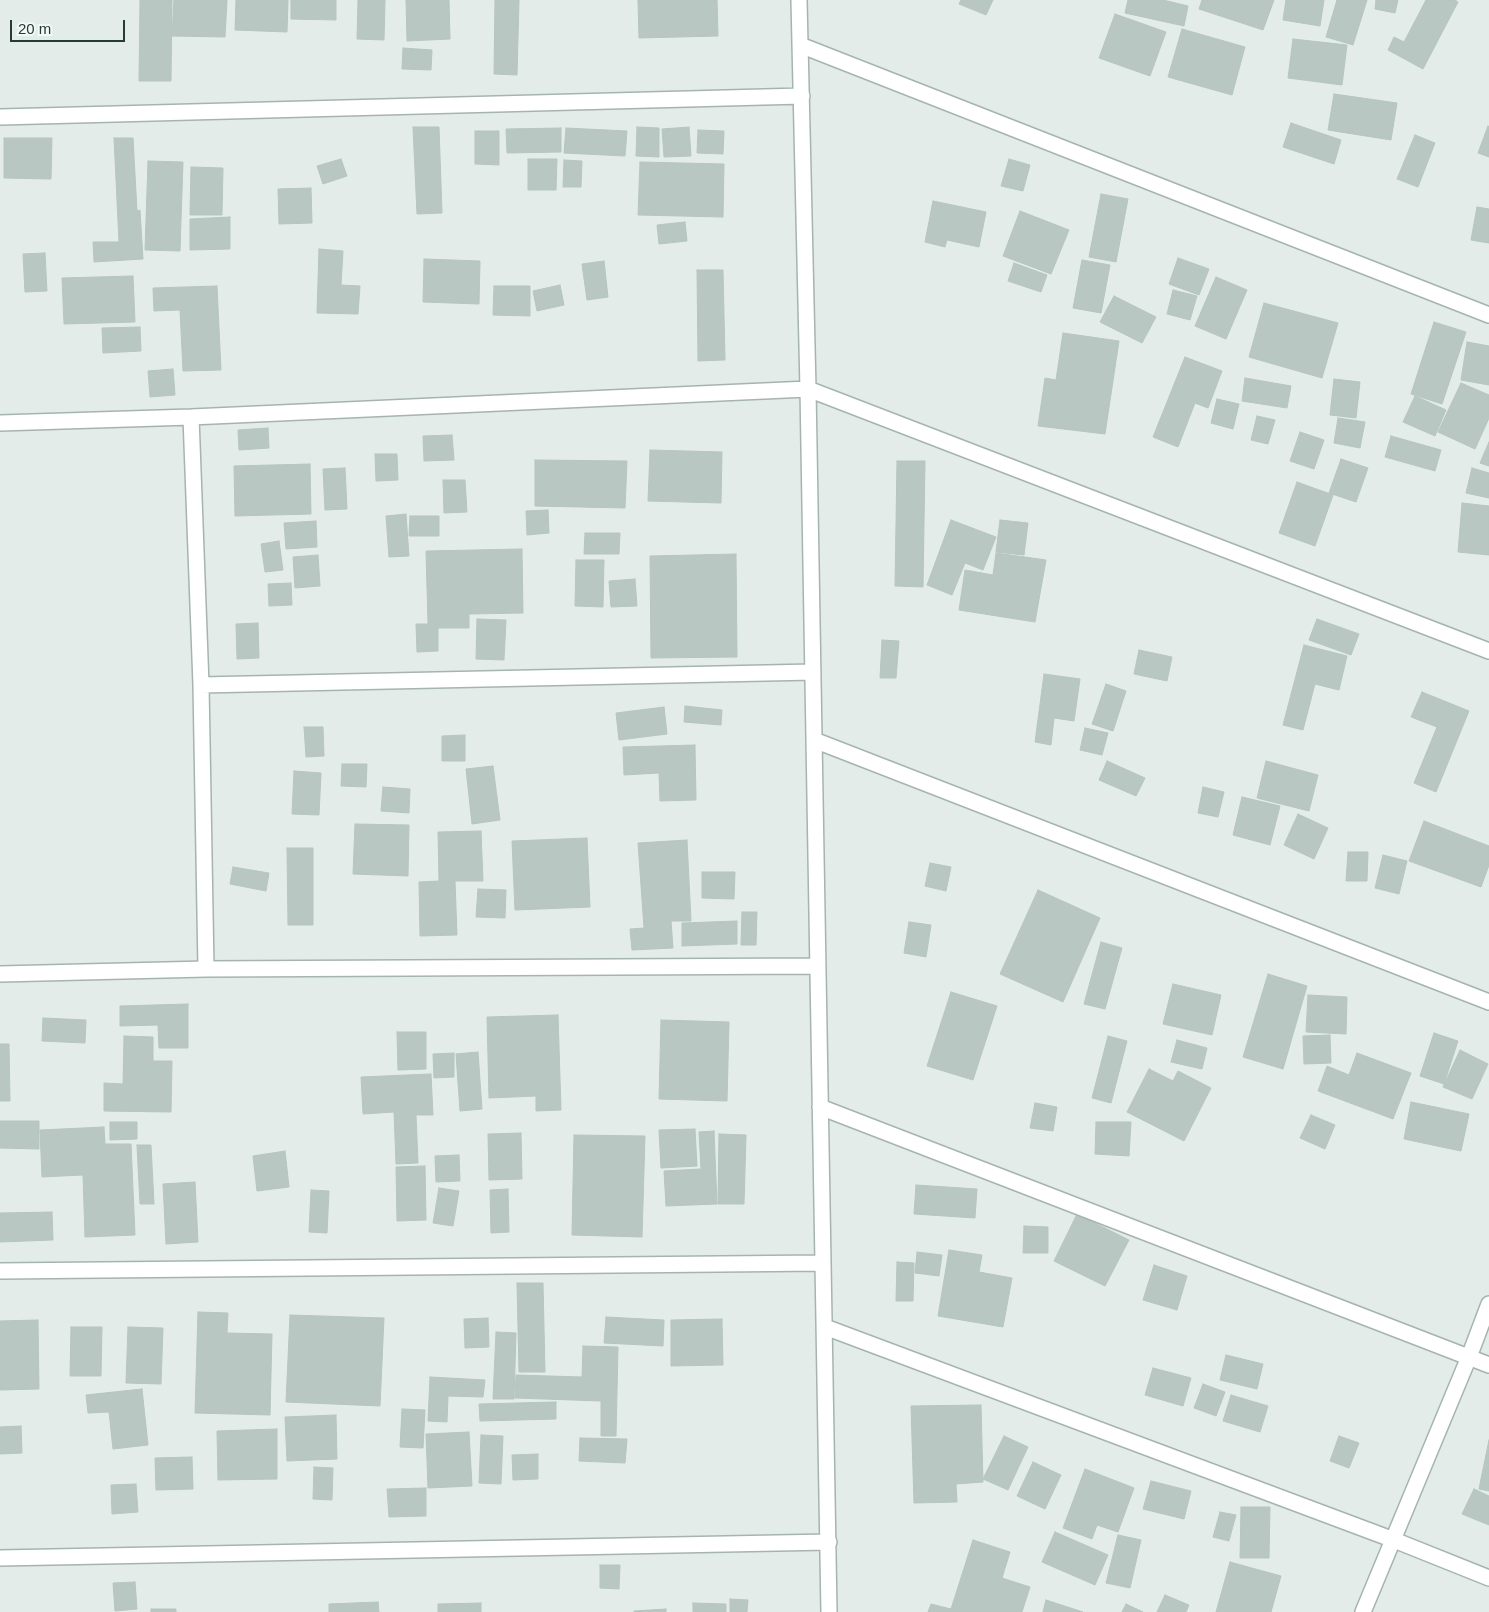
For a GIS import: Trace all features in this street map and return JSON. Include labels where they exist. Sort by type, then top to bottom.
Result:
[{"type":"street","points":[[799,0],[808,389],[829,1612]]},
{"type":"street","points":[[800,45],[1489,315]]},
{"type":"street","points":[[0,117],[802,96]]},
{"type":"street","points":[[0,423],[191,417],[808,389],[1489,651]]},
{"type":"street","points":[[191,417],[201,685],[206,969]]},
{"type":"street","points":[[201,685],[813,672]]},
{"type":"street","points":[[814,740],[1489,1002]]},
{"type":"street","points":[[0,974],[206,969],[818,966]]},
{"type":"street","points":[[820,1107],[1489,1365]]},
{"type":"street","points":[[0,1271],[822,1263]]},
{"type":"street","points":[[1363,1612],[1469,1357],[1489,1304]]},
{"type":"street","points":[[824,1327],[1394,1540],[1489,1578]]},
{"type":"street","points":[[0,1558],[829,1542]]},
{"type":"building","points":[[140,0],[172,0],[171,81],[139,81]]},
{"type":"building","points":[[174,0],[227,0],[225,37],[172,36]]},
{"type":"building","points":[[236,0],[288,0],[287,32],[235,30]]},
{"type":"building","points":[[291,0],[336,0],[336,20],[291,19]]},
{"type":"building","points":[[358,0],[385,0],[384,40],[357,39]]},
{"type":"building","points":[[406,0],[449,0],[450,39],[407,41]]},
{"type":"building","points":[[495,0],[519,0],[517,75],[494,74]]},
{"type":"building","points":[[638,0],[717,0],[718,36],[639,38]]},
{"type":"building","points":[[961,0],[993,0],[986,15],[959,4]]},
{"type":"building","points":[[1128,0],[1163,0],[1188,6],[1184,26],[1125,13]]},
{"type":"building","points":[[1202,0],[1274,0],[1263,30],[1199,9]]},
{"type":"building","points":[[1286,0],[1324,0],[1320,26],[1283,20]]},
{"type":"building","points":[[1337,0],[1367,0],[1353,45],[1326,37]]},
{"type":"building","points":[[1376,0],[1398,0],[1395,13],[1375,9]]},
{"type":"building","points":[[1426,0],[1455,0],[1458,2],[1423,69],[1388,50],[1394,37],[1404,42]]},
{"type":"building","points":[[1115,14],[1166,32],[1150,76],[1099,58]]},
{"type":"building","points":[[1182,29],[1245,47],[1232,95],[1168,77]]},
{"type":"building","points":[[1293,39],[1347,45],[1342,85],[1288,78]]},
{"type":"building","points":[[403,48],[432,50],[431,70],[402,69]]},
{"type":"building","points":[[1334,94],[1397,103],[1391,140],[1328,130]]},
{"type":"building","points":[[1291,123],[1341,140],[1334,164],[1283,147]]},
{"type":"building","points":[[413,127],[439,127],[442,213],[417,214]]},
{"type":"building","points":[[637,127],[659,128],[659,157],[636,156]]},
{"type":"building","points":[[689,127],[691,156],[664,157],[662,129]]},
{"type":"building","points":[[1489,127],[1489,157],[1478,153]]},
{"type":"building","points":[[561,128],[561,152],[507,153],[506,129]]},
{"type":"building","points":[[566,128],[627,131],[625,156],[564,153]]},
{"type":"building","points":[[698,130],[724,131],[723,154],[697,153]]},
{"type":"building","points":[[475,131],[499,131],[499,165],[475,164]]},
{"type":"building","points":[[1415,135],[1435,143],[1418,187],[1397,179]]},
{"type":"building","points":[[4,138],[52,138],[51,179],[4,178]]},
{"type":"building","points":[[114,138],[133,138],[137,211],[140,210],[143,259],[94,262],[93,242],[119,242]]},
{"type":"building","points":[[341,159],[347,176],[323,184],[317,166]]},
{"type":"building","points":[[528,159],[557,159],[556,190],[528,190]]},
{"type":"building","points":[[1009,159],[1030,165],[1023,191],[1001,186]]},
{"type":"building","points":[[564,160],[582,161],[581,187],[563,187]]},
{"type":"building","points":[[148,161],[183,162],[180,251],[145,250]]},
{"type":"building","points":[[640,162],[724,164],[723,217],[638,215]]},
{"type":"building","points":[[191,167],[223,168],[222,215],[190,215]]},
{"type":"building","points":[[311,188],[312,223],[279,224],[278,189]]},
{"type":"building","points":[[1101,194],[1128,199],[1116,262],[1089,257]]},
{"type":"building","points":[[933,201],[986,212],[979,247],[947,240],[945,247],[925,242]]},
{"type":"building","points":[[1477,207],[1489,209],[1489,243],[1471,240]]},
{"type":"building","points":[[1020,211],[1069,230],[1051,274],[1003,256]]},
{"type":"building","points":[[230,217],[230,249],[190,250],[190,219]]},
{"type":"building","points":[[685,222],[687,241],[659,244],[657,225]]},
{"type":"building","points":[[319,249],[343,251],[341,285],[360,286],[358,314],[317,313]]},
{"type":"building","points":[[45,253],[47,291],[25,292],[23,254]]},
{"type":"building","points":[[1178,258],[1209,269],[1199,295],[1169,284]]},
{"type":"building","points":[[424,259],[480,261],[479,304],[423,302]]},
{"type":"building","points":[[1082,260],[1110,265],[1101,313],[1073,308]]},
{"type":"building","points":[[604,261],[608,297],[587,300],[582,264]]},
{"type":"building","points":[[1014,263],[1047,275],[1041,292],[1008,281]]},
{"type":"building","points":[[697,270],[723,270],[725,360],[698,361]]},
{"type":"building","points":[[133,276],[135,322],[64,324],[62,278]]},
{"type":"building","points":[[1216,277],[1247,290],[1226,339],[1195,326]]},
{"type":"building","points":[[560,285],[564,305],[537,311],[533,291]]},
{"type":"building","points":[[217,286],[221,370],[183,371],[180,310],[154,311],[153,288]]},
{"type":"building","points":[[494,286],[530,286],[530,316],[493,315]]},
{"type":"building","points":[[1173,290],[1197,296],[1190,320],[1167,314]]},
{"type":"building","points":[[1114,296],[1156,317],[1142,343],[1100,322]]},
{"type":"building","points":[[1264,303],[1338,323],[1322,378],[1249,357]]},
{"type":"building","points":[[1434,322],[1466,332],[1442,404],[1411,394]]},
{"type":"building","points":[[140,327],[141,351],[103,353],[102,328]]},
{"type":"building","points":[[1063,333],[1119,341],[1105,434],[1038,426],[1045,378],[1056,380]]},
{"type":"building","points":[[1467,342],[1489,346],[1489,385],[1461,380]]},
{"type":"building","points":[[1185,357],[1222,371],[1208,408],[1195,403],[1178,447],[1153,437]]},
{"type":"building","points":[[173,369],[175,395],[150,397],[148,371]]},
{"type":"building","points":[[1245,378],[1291,386],[1287,408],[1242,401]]},
{"type":"building","points":[[1334,379],[1360,382],[1356,418],[1330,415]]},
{"type":"building","points":[[1461,383],[1489,395],[1489,418],[1475,449],[1438,432]]},
{"type":"building","points":[[1415,396],[1446,410],[1435,436],[1403,422]]},
{"type":"building","points":[[1217,399],[1239,404],[1233,429],[1211,423]]},
{"type":"building","points":[[1257,416],[1275,420],[1268,444],[1251,440]]},
{"type":"building","points":[[1338,418],[1365,422],[1360,448],[1334,443]]},
{"type":"building","points":[[268,428],[269,448],[239,450],[238,430]]},
{"type":"building","points":[[1300,432],[1324,440],[1314,469],[1290,461]]},
{"type":"building","points":[[452,435],[454,460],[424,461],[423,436]]},
{"type":"building","points":[[1391,436],[1441,450],[1435,471],[1385,457]]},
{"type":"building","points":[[1489,442],[1489,466],[1480,463]]},
{"type":"building","points":[[650,450],[722,452],[721,503],[648,501]]},
{"type":"building","points":[[375,454],[397,454],[398,480],[376,481]]},
{"type":"building","points":[[1341,459],[1368,468],[1356,502],[1329,493]]},
{"type":"building","points":[[535,460],[627,461],[625,508],[535,506]]},
{"type":"building","points":[[897,461],[925,461],[923,587],[895,586]]},
{"type":"building","points":[[310,464],[311,514],[235,516],[234,466]]},
{"type":"building","points":[[345,468],[347,509],[325,510],[323,469]]},
{"type":"building","points":[[1472,468],[1489,473],[1489,498],[1466,493]]},
{"type":"building","points":[[443,480],[465,480],[467,512],[444,513]]},
{"type":"building","points":[[1297,482],[1333,495],[1315,546],[1279,533]]},
{"type":"building","points":[[1462,503],[1489,506],[1489,555],[1458,552]]},
{"type":"building","points":[[548,510],[549,533],[527,535],[526,511]]},
{"type":"building","points":[[406,514],[409,556],[389,557],[386,516]]},
{"type":"building","points":[[410,516],[439,516],[439,536],[409,536]]},
{"type":"building","points":[[951,520],[996,537],[983,570],[965,563],[952,595],[927,585]]},
{"type":"building","points":[[1000,520],[1028,523],[1024,555],[996,552]]},
{"type":"building","points":[[316,521],[317,547],[286,549],[284,523]]},
{"type":"building","points":[[585,533],[620,533],[619,554],[584,554]]},
{"type":"building","points":[[279,541],[283,570],[265,572],[261,544]]},
{"type":"building","points":[[522,549],[523,613],[469,614],[469,628],[438,628],[438,651],[417,652],[416,624],[428,624],[426,551]]},
{"type":"building","points":[[996,553],[1046,560],[1035,622],[959,610],[965,570],[993,575]]},
{"type":"building","points":[[736,554],[737,657],[651,658],[650,556]]},
{"type":"building","points":[[318,555],[320,586],[295,588],[293,557]]},
{"type":"building","points":[[576,560],[604,560],[603,607],[575,606]]},
{"type":"building","points":[[635,579],[637,606],[611,607],[609,581]]},
{"type":"building","points":[[291,583],[292,605],[269,606],[268,584]]},
{"type":"building","points":[[477,619],[506,620],[504,660],[476,659]]},
{"type":"building","points":[[1317,619],[1359,634],[1351,655],[1309,640]]},
{"type":"building","points":[[258,623],[259,658],[237,659],[236,624]]},
{"type":"building","points":[[882,640],[899,641],[896,678],[880,678]]},
{"type":"building","points":[[1304,645],[1347,656],[1339,690],[1315,684],[1303,730],[1283,725]]},
{"type":"building","points":[[1139,650],[1172,657],[1167,681],[1134,674]]},
{"type":"building","points":[[1044,674],[1080,679],[1074,721],[1054,718],[1051,745],[1035,742]]},
{"type":"building","points":[[1106,684],[1126,691],[1113,731],[1092,724]]},
{"type":"building","points":[[1422,692],[1469,711],[1436,792],[1414,783],[1437,727],[1411,717]]},
{"type":"building","points":[[685,706],[722,710],[721,725],[684,722]]},
{"type":"building","points":[[664,707],[667,734],[619,740],[616,713]]},
{"type":"building","points":[[304,727],[323,727],[324,756],[306,757]]},
{"type":"building","points":[[1085,728],[1108,733],[1102,755],[1080,750]]},
{"type":"building","points":[[465,735],[465,761],[442,761],[442,736]]},
{"type":"building","points":[[695,745],[696,800],[660,801],[659,773],[624,775],[623,747]]},
{"type":"building","points":[[1107,761],[1145,778],[1136,796],[1099,780]]},
{"type":"building","points":[[1266,761],[1318,775],[1309,811],[1257,798]]},
{"type":"building","points":[[342,764],[367,764],[366,787],[341,786]]},
{"type":"building","points":[[493,766],[500,820],[472,824],[466,769]]},
{"type":"building","points":[[294,771],[321,773],[319,815],[292,814]]},
{"type":"building","points":[[383,787],[410,789],[409,813],[381,811]]},
{"type":"building","points":[[1203,787],[1224,792],[1218,817],[1198,813]]},
{"type":"building","points":[[1242,797],[1280,806],[1270,845],[1233,835]]},
{"type":"building","points":[[1298,814],[1328,828],[1314,859],[1284,845]]},
{"type":"building","points":[[1424,821],[1489,846],[1489,865],[1481,887],[1409,861]]},
{"type":"building","points":[[355,824],[409,825],[408,876],[353,874]]},
{"type":"building","points":[[481,831],[483,881],[455,881],[457,935],[420,936],[419,882],[439,881],[438,832]]},
{"type":"building","points":[[587,838],[590,907],[515,910],[512,841]]},
{"type":"building","points":[[687,840],[691,921],[671,921],[673,948],[632,950],[630,929],[644,928],[638,843]]},
{"type":"building","points":[[287,848],[313,848],[313,925],[288,925]]},
{"type":"building","points":[[1348,852],[1368,852],[1367,881],[1346,881]]},
{"type":"building","points":[[1383,855],[1407,861],[1399,894],[1375,888]]},
{"type":"building","points":[[930,863],[951,867],[946,891],[925,886]]},
{"type":"building","points":[[233,867],[269,873],[266,891],[230,884]]},
{"type":"building","points":[[702,872],[735,872],[734,899],[702,898]]},
{"type":"building","points":[[478,889],[506,890],[505,918],[476,917]]},
{"type":"building","points":[[1038,890],[1100,918],[1063,1002],[1000,974]]},
{"type":"building","points":[[742,912],[757,912],[756,945],[741,945]]},
{"type":"building","points":[[737,921],[737,944],[682,946],[682,923]]},
{"type":"building","points":[[909,922],[931,925],[926,957],[904,953]]},
{"type":"building","points":[[1101,942],[1122,948],[1105,1009],[1084,1004]]},
{"type":"building","points":[[1268,974],[1307,986],[1283,1069],[1243,1057]]},
{"type":"building","points":[[1173,984],[1221,995],[1212,1035],[1163,1024]]},
{"type":"building","points":[[951,992],[997,1006],[973,1080],[927,1066]]},
{"type":"building","points":[[1308,995],[1347,997],[1346,1034],[1306,1032]]},
{"type":"building","points":[[188,1004],[188,1048],[159,1048],[158,1025],[120,1026],[120,1006]]},
{"type":"building","points":[[558,1015],[561,1110],[536,1111],[536,1096],[489,1098],[487,1017]]},
{"type":"building","points":[[43,1018],[86,1020],[85,1043],[42,1041]]},
{"type":"building","points":[[661,1020],[729,1022],[727,1101],[659,1099]]},
{"type":"building","points":[[397,1032],[426,1032],[426,1069],[398,1070]]},
{"type":"building","points":[[1434,1033],[1458,1041],[1444,1084],[1420,1076]]},
{"type":"building","points":[[1330,1035],[1331,1063],[1304,1064],[1303,1036]]},
{"type":"building","points":[[124,1036],[153,1037],[153,1061],[172,1061],[171,1112],[104,1111],[104,1083],[123,1084]]},
{"type":"building","points":[[1108,1036],[1127,1041],[1111,1103],[1092,1098]]},
{"type":"building","points":[[1177,1040],[1207,1048],[1202,1069],[1171,1062]]},
{"type":"building","points":[[0,1044],[9,1044],[10,1101],[0,1101]]},
{"type":"building","points":[[1460,1050],[1488,1064],[1472,1099],[1443,1087]]},
{"type":"building","points":[[478,1052],[482,1109],[460,1111],[456,1054]]},
{"type":"building","points":[[454,1053],[454,1077],[434,1078],[433,1054]]},
{"type":"building","points":[[1357,1053],[1411,1073],[1393,1119],[1318,1091],[1327,1066],[1349,1075]]},
{"type":"building","points":[[1149,1069],[1173,1081],[1178,1071],[1211,1088],[1184,1141],[1127,1112]]},
{"type":"building","points":[[431,1074],[433,1115],[416,1115],[418,1163],[396,1164],[394,1112],[363,1114],[361,1077]]},
{"type":"building","points":[[1411,1102],[1469,1114],[1461,1151],[1404,1139]]},
{"type":"building","points":[[1035,1103],[1057,1107],[1053,1131],[1030,1128]]},
{"type":"building","points":[[1311,1115],[1335,1125],[1325,1149],[1300,1138]]},
{"type":"building","points":[[0,1121],[39,1121],[39,1149],[0,1148]]},
{"type":"building","points":[[110,1122],[137,1122],[137,1139],[110,1140]]},
{"type":"building","points":[[1096,1122],[1131,1122],[1129,1156],[1095,1154]]},
{"type":"building","points":[[104,1127],[105,1144],[131,1144],[135,1235],[85,1237],[83,1175],[42,1177],[40,1130]]},
{"type":"building","points":[[695,1129],[697,1166],[661,1168],[659,1130]]},
{"type":"building","points":[[714,1131],[717,1204],[666,1206],[664,1171],[701,1169],[699,1132]]},
{"type":"building","points":[[521,1133],[522,1179],[489,1180],[488,1134]]},
{"type":"building","points":[[719,1134],[746,1135],[744,1204],[718,1204]]},
{"type":"building","points":[[574,1135],[645,1136],[642,1237],[572,1235]]},
{"type":"building","points":[[137,1145],[151,1145],[154,1204],[140,1204]]},
{"type":"building","points":[[285,1151],[289,1187],[257,1191],[253,1156]]},
{"type":"building","points":[[459,1155],[460,1181],[436,1182],[435,1156]]},
{"type":"building","points":[[425,1166],[426,1220],[397,1221],[396,1167]]},
{"type":"building","points":[[195,1182],[198,1242],[166,1244],[163,1184]]},
{"type":"building","points":[[916,1185],[977,1189],[975,1218],[914,1214]]},
{"type":"building","points":[[439,1188],[459,1191],[453,1226],[433,1223]]},
{"type":"building","points":[[508,1189],[509,1232],[491,1233],[490,1190]]},
{"type":"building","points":[[311,1190],[329,1191],[327,1233],[309,1232]]},
{"type":"building","points":[[52,1212],[53,1240],[0,1242],[0,1213]]},
{"type":"building","points":[[1077,1214],[1129,1240],[1105,1286],[1054,1261]]},
{"type":"building","points":[[1024,1226],[1048,1227],[1048,1253],[1023,1253]]},
{"type":"building","points":[[949,1250],[982,1255],[979,1272],[1012,1278],[1003,1327],[938,1316]]},
{"type":"building","points":[[917,1252],[942,1255],[939,1276],[915,1273]]},
{"type":"building","points":[[897,1262],[914,1263],[913,1301],[896,1301]]},
{"type":"building","points":[[1154,1265],[1187,1276],[1177,1310],[1143,1300]]},
{"type":"building","points":[[517,1283],[543,1283],[545,1372],[519,1372]]},
{"type":"building","points":[[198,1312],[228,1313],[227,1333],[272,1334],[270,1415],[195,1413]]},
{"type":"building","points":[[290,1315],[384,1318],[380,1406],[286,1402]]},
{"type":"building","points":[[606,1317],[664,1320],[663,1346],[604,1343]]},
{"type":"building","points":[[488,1318],[489,1347],[465,1348],[464,1319]]},
{"type":"building","points":[[722,1319],[723,1365],[671,1366],[671,1320]]},
{"type":"building","points":[[38,1320],[39,1389],[0,1390],[0,1321]]},
{"type":"building","points":[[71,1327],[102,1327],[101,1376],[70,1376]]},
{"type":"building","points":[[128,1327],[163,1328],[161,1384],[126,1383]]},
{"type":"building","points":[[496,1332],[516,1333],[514,1399],[493,1399]]},
{"type":"building","points":[[583,1346],[618,1347],[616,1436],[601,1436],[601,1401],[515,1398],[516,1375],[582,1377]]},
{"type":"building","points":[[1226,1355],[1263,1364],[1257,1389],[1220,1380]]},
{"type":"building","points":[[1153,1368],[1191,1378],[1183,1406],[1145,1395]]},
{"type":"building","points":[[430,1377],[485,1380],[483,1397],[448,1396],[447,1422],[428,1421]]},
{"type":"building","points":[[1203,1384],[1225,1392],[1216,1416],[1194,1408]]},
{"type":"building","points":[[142,1389],[148,1445],[113,1449],[109,1412],[88,1413],[86,1395]]},
{"type":"building","points":[[1231,1395],[1268,1406],[1260,1432],[1223,1421]]},
{"type":"building","points":[[556,1402],[556,1419],[480,1421],[479,1404]]},
{"type":"building","points":[[981,1405],[983,1482],[956,1484],[957,1502],[914,1503],[911,1406]]},
{"type":"building","points":[[402,1409],[425,1410],[423,1448],[400,1447]]},
{"type":"building","points":[[336,1415],[337,1459],[287,1461],[285,1417]]},
{"type":"building","points":[[21,1426],[22,1453],[0,1454],[0,1427]]},
{"type":"building","points":[[277,1429],[277,1479],[218,1480],[217,1431]]},
{"type":"building","points":[[469,1432],[472,1486],[428,1488],[426,1434]]},
{"type":"building","points":[[481,1435],[503,1436],[501,1484],[479,1483]]},
{"type":"building","points":[[1004,1436],[1028,1447],[1008,1490],[983,1479]]},
{"type":"building","points":[[1339,1436],[1359,1443],[1349,1468],[1330,1461]]},
{"type":"building","points":[[580,1438],[627,1439],[625,1463],[579,1461]]},
{"type":"building","points":[[1489,1440],[1489,1491],[1479,1489]]},
{"type":"building","points":[[538,1454],[538,1479],[513,1480],[512,1455]]},
{"type":"building","points":[[192,1457],[193,1489],[156,1490],[155,1458]]},
{"type":"building","points":[[1033,1462],[1061,1475],[1045,1509],[1017,1496]]},
{"type":"building","points":[[314,1467],[333,1468],[332,1500],[313,1499]]},
{"type":"building","points":[[1085,1469],[1134,1488],[1118,1532],[1097,1525],[1092,1539],[1063,1528]]},
{"type":"building","points":[[1151,1481],[1191,1491],[1184,1519],[1143,1509]]},
{"type":"building","points":[[136,1484],[138,1512],[112,1514],[111,1485]]},
{"type":"building","points":[[426,1488],[426,1516],[389,1517],[387,1489]]},
{"type":"building","points":[[1474,1489],[1489,1496],[1489,1525],[1462,1514]]},
{"type":"building","points":[[1241,1507],[1270,1507],[1269,1558],[1240,1558]]},
{"type":"building","points":[[1220,1512],[1236,1515],[1229,1541],[1213,1537]]},
{"type":"building","points":[[1055,1532],[1108,1555],[1095,1585],[1042,1562]]},
{"type":"building","points":[[1118,1535],[1141,1540],[1130,1588],[1106,1583]]},
{"type":"building","points":[[973,1540],[1010,1552],[1002,1578],[1030,1587],[1022,1612],[928,1612],[931,1604],[951,1609]]},
{"type":"building","points":[[1230,1562],[1281,1576],[1271,1612],[1216,1612]]},
{"type":"building","points":[[600,1565],[620,1565],[619,1589],[600,1588]]},
{"type":"building","points":[[135,1582],[137,1609],[115,1611],[113,1583]]},
{"type":"building","points":[[1165,1595],[1189,1605],[1186,1612],[1157,1612]]},
{"type":"building","points":[[730,1599],[748,1600],[747,1612],[730,1612]]},
{"type":"building","points":[[1046,1600],[1083,1612],[1043,1612]]},
{"type":"building","points":[[378,1602],[379,1612],[329,1612],[329,1604]]},
{"type":"building","points":[[481,1603],[481,1612],[438,1612],[438,1604]]},
{"type":"building","points":[[693,1603],[726,1604],[726,1612],[693,1612]]},
{"type":"building","points":[[1126,1604],[1143,1612],[1122,1612]]},
{"type":"building","points":[[151,1609],[176,1609],[176,1612],[151,1612]]},
{"type":"building","points":[[666,1609],[666,1612],[634,1612],[634,1611]]}]
